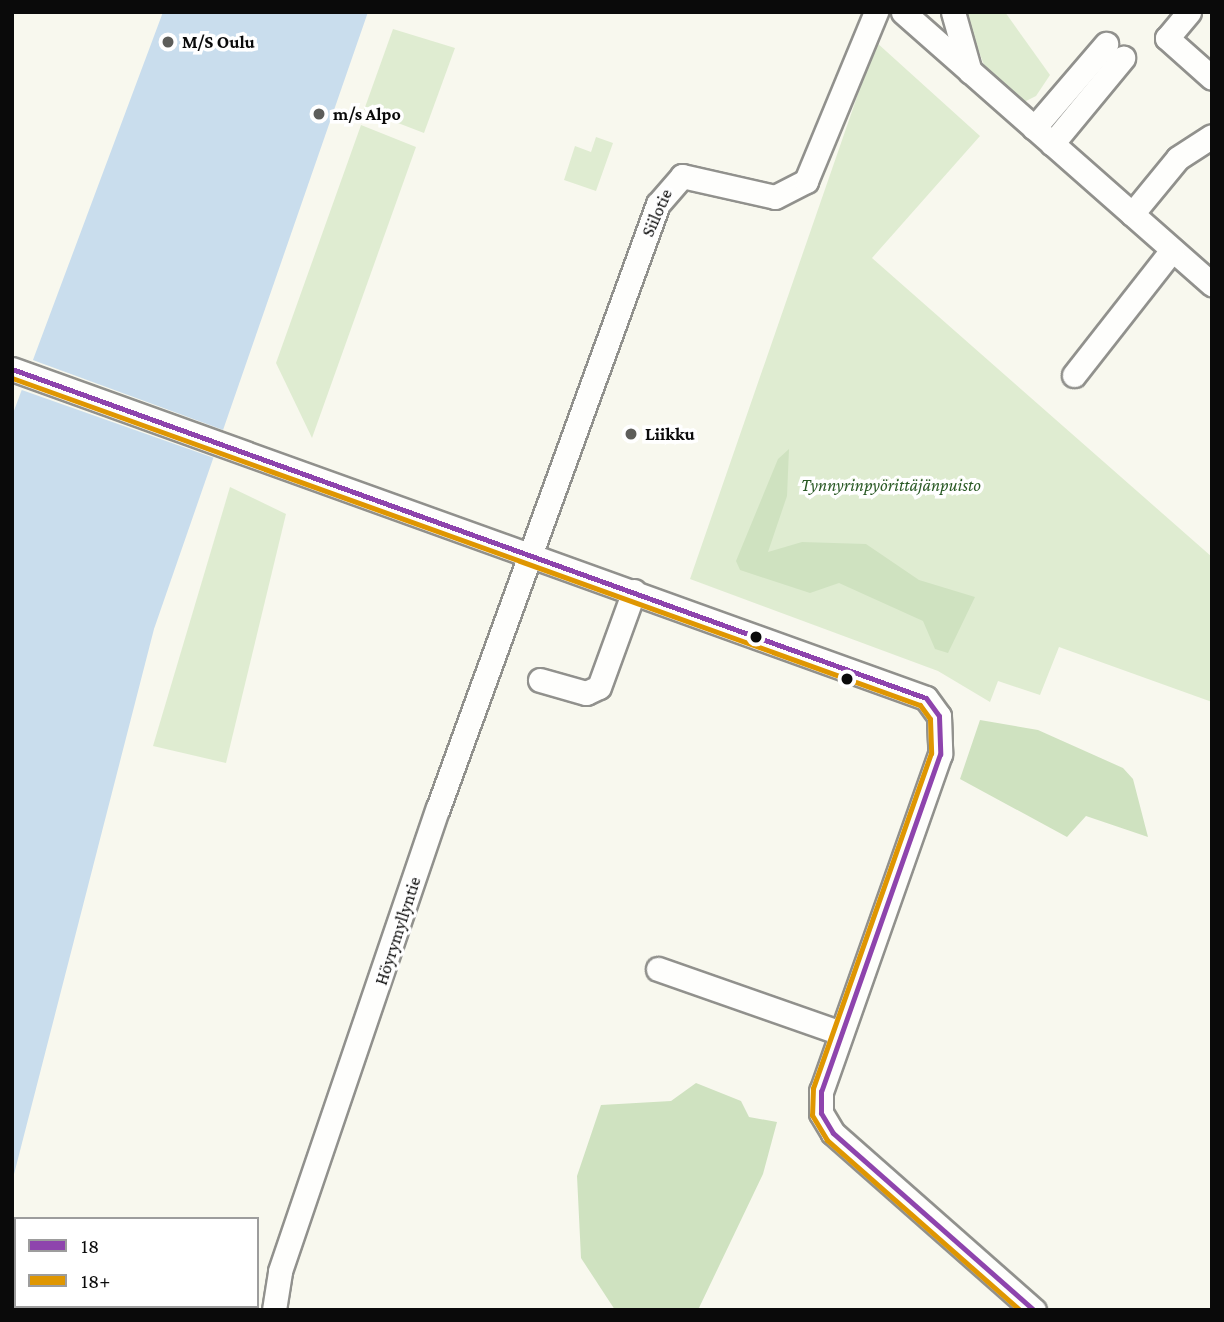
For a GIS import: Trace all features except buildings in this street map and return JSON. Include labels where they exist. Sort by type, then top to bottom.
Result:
[{"type":"street","name":"Siilotie","points":[[534,555],[664,191],[682,176],[775,197],[806,181],[876,12]]},
{"type":"street","points":[[903,12],[1212,284]]},
{"type":"street","points":[[953,12],[970,72]]},
{"type":"street","points":[[1189,12],[1167,38],[1212,78]]},
{"type":"street","points":[[1034,128],[1114,51],[1052,144]]},
{"type":"street","points":[[1132,214],[1178,159],[1212,136]]},
{"type":"street","points":[[1074,375],[1172,250]]},
{"type":"street","points":[[12,369],[292,471],[911,688],[939,716],[940,754],[841,1033],[820,1102],[826,1125],[1034,1310]]},
{"type":"street","name":"Höyrymyllyntie","points":[[274,1310],[280,1271],[438,808],[534,555]]},
{"type":"street","points":[[540,680],[586,693],[599,687],[635,591]]},
{"type":"street","points":[[658,969],[841,1033]]},
{"type":"green space","points":[[964,12],[1005,12],[1050,75],[1036,96],[1022,103],[1011,97],[984,65]]},
{"type":"green space","points":[[393,29],[455,48],[424,133],[364,110]]},
{"type":"green space","name":"Tynnyrinpyörittäjänpuisto","points":[[876,42],[980,136],[872,258],[1212,557],[1212,702],[1059,647],[1040,695],[998,681],[990,702],[938,671],[690,579]]},
{"type":"green space","points":[[361,125],[416,147],[312,438],[276,363]]},
{"type":"green space","points":[[596,137],[613,143],[596,191],[564,180],[575,146],[591,152]]},
{"type":"green space","points":[[789,449],[787,496],[768,552],[802,542],[866,544],[919,580],[975,597],[948,653],[935,649],[923,621],[839,583],[810,593],[740,570],[736,561],[778,459]]},
{"type":"green space","points":[[230,487],[286,514],[226,763],[153,746]]},
{"type":"green space","points":[[980,720],[1038,730],[1123,768],[1133,779],[1148,837],[1086,816],[1067,837],[960,779]]},
{"type":"green space","points":[[696,1083],[741,1101],[749,1117],[777,1122],[763,1174],[698,1310],[615,1310],[581,1258],[577,1176],[601,1105],[671,1101]]},
{"type":"green space","points":[[108,1308],[179,1308],[108,1310]]},
{"type":"water","points":[[163,12],[368,12],[154,629],[12,1182],[12,416]]},
{"type":"pier","points":[[372,12],[241,390],[239,389]]},
{"type":"pier","points":[[30,359],[226,431],[217,459],[19,389]]},
{"type":"transit line","name":"18","points":[[12,369],[926,698],[939,716],[940,754],[821,1091],[821,1113],[833,1133],[1034,1310]]},
{"type":"transit line","name":"18+","points":[[12,378],[920,705],[930,719],[931,753],[813,1088],[812,1115],[827,1140],[1020,1310]]},
{"type":"place","name":"M/S Oulu","points":[[168,42]]},
{"type":"place","name":"m/s Alpo","points":[[319,114]]},
{"type":"place","name":"Liikku","points":[[631,434]]}]
